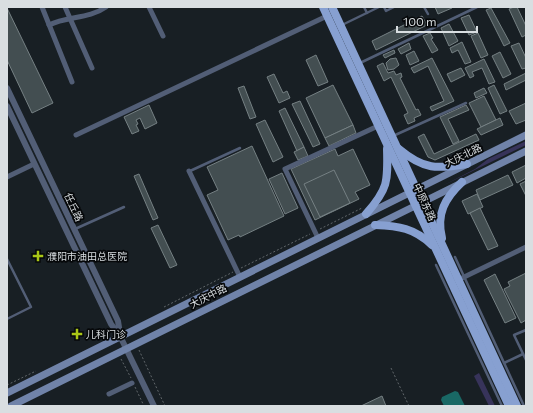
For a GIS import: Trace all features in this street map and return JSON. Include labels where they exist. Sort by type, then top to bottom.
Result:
[{"type":"main road","name":"中原东路","points":[[322,7],[378,126],[413,191]]},
{"type":"main road","name":"中原东路","points":[[332,7],[397,147],[434,247],[498,366],[510,406]]},
{"type":"main road","name":"大庆北路","points":[[413,191],[526,135]]},
{"type":"main road","points":[[366,214],[384,190],[387,179],[387,144]]},
{"type":"main road","points":[[397,147],[419,164],[434,168],[467,164]]},
{"type":"main road","points":[[418,203],[526,151]]},
{"type":"main road","points":[[444,251],[440,230],[444,203],[462,182]]},
{"type":"main road","name":"大庆中路","points":[[7,393],[120,336],[238,273],[316,235],[366,214],[413,191]]},
{"type":"main road","name":"中原东路","points":[[418,203],[444,251],[461,278],[498,366],[517,406]]},
{"type":"main road","name":"大庆中路","points":[[10,406],[418,203]]},
{"type":"main road","points":[[375,225],[401,226],[409,229],[434,247]]},
{"type":"street","points":[[42,7],[72,82]]},
{"type":"street","points":[[65,7],[92,68]]},
{"type":"street","points":[[49,25],[70,18],[97,12],[106,7]]},
{"type":"street","points":[[149,7],[163,36]]},
{"type":"street","points":[[76,135],[327,16]]},
{"type":"street","name":"任丘路","points":[[7,88],[118,321],[120,336]]},
{"type":"street","name":"任丘路","points":[[7,106],[111,324],[120,336],[154,406]]},
{"type":"street","points":[[316,235],[285,169],[378,126]]},
{"type":"street","points":[[7,177],[34,164]]},
{"type":"street","points":[[189,171],[238,273]]},
{"type":"street","points":[[461,278],[526,248]]},
{"type":"street","points":[[109,394],[132,382]]},
{"type":"lane","points":[[364,7],[367,13]]},
{"type":"lane","points":[[340,26],[379,7]]},
{"type":"lane","points":[[384,7],[386,11],[394,7]]},
{"type":"lane","points":[[424,7],[428,14]]},
{"type":"lane","points":[[358,63],[477,7]]},
{"type":"lane","points":[[392,137],[466,103]]},
{"type":"lane","points":[[189,171],[240,148]]},
{"type":"lane","points":[[74,229],[124,207]]},
{"type":"lane","points":[[455,257],[461,278]]},
{"type":"lane","points":[[7,259],[30,307],[7,319]]},
{"type":"lane","points":[[436,265],[502,406]]},
{"type":"lane","points":[[526,330],[514,335],[526,360]]},
{"type":"lane","points":[[523,354],[498,366],[524,406]]},
{"type":"path","points":[[161,309],[316,235],[367,204]]},
{"type":"path","points":[[139,349],[165,406]]},
{"type":"path","points":[[391,368],[409,406]]},
{"type":"shaded area","points":[[526,141],[526,145],[442,186],[475,169],[488,159]]},
{"type":"shaded area","points":[[479,373],[495,406],[489,406],[474,376]]},
{"type":"shaded area","points":[[455,391],[458,392],[465,406],[444,406],[441,400],[442,397]]},
{"type":"building","points":[[435,7],[452,7],[452,8],[438,14]]},
{"type":"building","points":[[517,7],[526,26],[526,35],[522,37],[509,9]]},
{"type":"building","points":[[7,8],[53,103],[32,113],[7,60]]},
{"type":"building","points":[[491,8],[510,43],[504,46],[486,10]]},
{"type":"building","points":[[469,15],[477,32],[469,35],[461,18]]},
{"type":"building","points":[[422,16],[427,25],[376,50],[372,41]]},
{"type":"building","points":[[449,24],[458,41],[449,46],[441,28]]},
{"type":"building","points":[[430,33],[433,38],[431,39],[438,50],[432,53],[423,36]]},
{"type":"building","points":[[478,33],[488,55],[481,58],[471,36]]},
{"type":"building","points":[[462,42],[471,62],[465,64],[458,50],[452,53],[450,48]]},
{"type":"building","points":[[409,43],[411,49],[401,54],[398,49]]},
{"type":"building","points":[[519,43],[526,58],[526,68],[522,69],[511,46]]},
{"type":"building","points":[[394,50],[395,53],[385,58],[383,55]]},
{"type":"building","points":[[414,51],[419,61],[410,65],[406,55]]},
{"type":"building","points":[[500,52],[511,74],[503,78],[492,56]]},
{"type":"building","points":[[316,55],[328,82],[318,86],[306,60]]},
{"type":"building","points":[[396,58],[399,65],[394,69],[388,70],[386,63],[390,59]]},
{"type":"building","points":[[432,58],[454,101],[432,111],[430,107],[444,101],[428,66],[414,73],[411,68]]},
{"type":"building","points":[[484,59],[495,82],[489,84],[482,68],[472,72],[474,76],[470,78],[465,68]]},
{"type":"building","points":[[383,63],[388,73],[394,71],[396,75],[401,73],[402,77],[400,78],[416,110],[418,109],[421,115],[414,118],[415,121],[408,124],[404,115],[408,113],[391,77],[384,81],[377,66]]},
{"type":"building","points":[[461,68],[465,75],[451,82],[447,74]]},
{"type":"building","points":[[526,73],[526,80],[506,90],[504,84]]},
{"type":"building","points":[[274,74],[283,93],[287,91],[290,98],[279,103],[267,77]]},
{"type":"building","points":[[333,85],[353,125],[325,138],[306,98]]},
{"type":"building","points":[[494,85],[507,111],[500,114],[488,88]]},
{"type":"building","points":[[244,86],[256,117],[250,119],[238,88]]},
{"type":"building","points":[[484,88],[487,93],[476,98],[474,93]]},
{"type":"building","points":[[484,96],[496,120],[481,127],[469,103]]},
{"type":"building","points":[[300,101],[320,144],[313,147],[292,104]]},
{"type":"building","points":[[526,103],[526,120],[516,124],[509,111]]},
{"type":"building","points":[[149,105],[157,123],[145,129],[140,118],[136,120],[138,124],[136,125],[139,131],[132,134],[124,117]]},
{"type":"building","points":[[466,105],[469,110],[448,119],[459,141],[453,144],[440,117]]},
{"type":"building","points":[[285,108],[304,147],[297,151],[279,111]]},
{"type":"building","points":[[500,118],[503,125],[481,135],[477,129]]},
{"type":"building","points":[[265,120],[283,157],[273,162],[256,124]]},
{"type":"building","points":[[353,125],[356,133],[329,146],[325,138]]},
{"type":"building","points":[[424,134],[434,154],[476,134],[479,140],[435,160],[428,157],[418,137]]},
{"type":"building","points":[[252,146],[284,216],[240,237],[239,235],[228,240],[207,195],[218,190],[207,167]]},
{"type":"building","points":[[304,147],[308,156],[298,160],[294,152]]},
{"type":"building","points":[[335,149],[338,156],[353,149],[370,185],[355,192],[359,199],[315,220],[291,169]]},
{"type":"building","points":[[526,165],[526,178],[517,183],[512,172]]},
{"type":"building","points":[[334,170],[350,203],[320,217],[304,184]]},
{"type":"building","points":[[282,173],[298,208],[285,214],[269,179]]},
{"type":"building","points":[[139,174],[158,218],[153,220],[134,176]]},
{"type":"building","points":[[508,175],[513,185],[480,200],[476,190]]},
{"type":"building","points":[[526,181],[526,196],[520,184]]},
{"type":"building","points":[[477,194],[483,207],[468,214],[462,201]]},
{"type":"building","points":[[480,208],[498,246],[488,250],[470,213]]},
{"type":"building","points":[[158,225],[177,265],[170,268],[151,228]]},
{"type":"building","points":[[526,273],[526,320],[521,323],[504,289],[510,286],[508,282]]},
{"type":"building","points":[[495,274],[516,318],[505,323],[484,280]]},
{"type":"building","points":[[382,396],[386,406],[361,406]]},
{"type":"place","name":"濮阳市油田总医院","points":[[38,256]]},
{"type":"place","name":"儿科门诊","points":[[77,334]]}]
